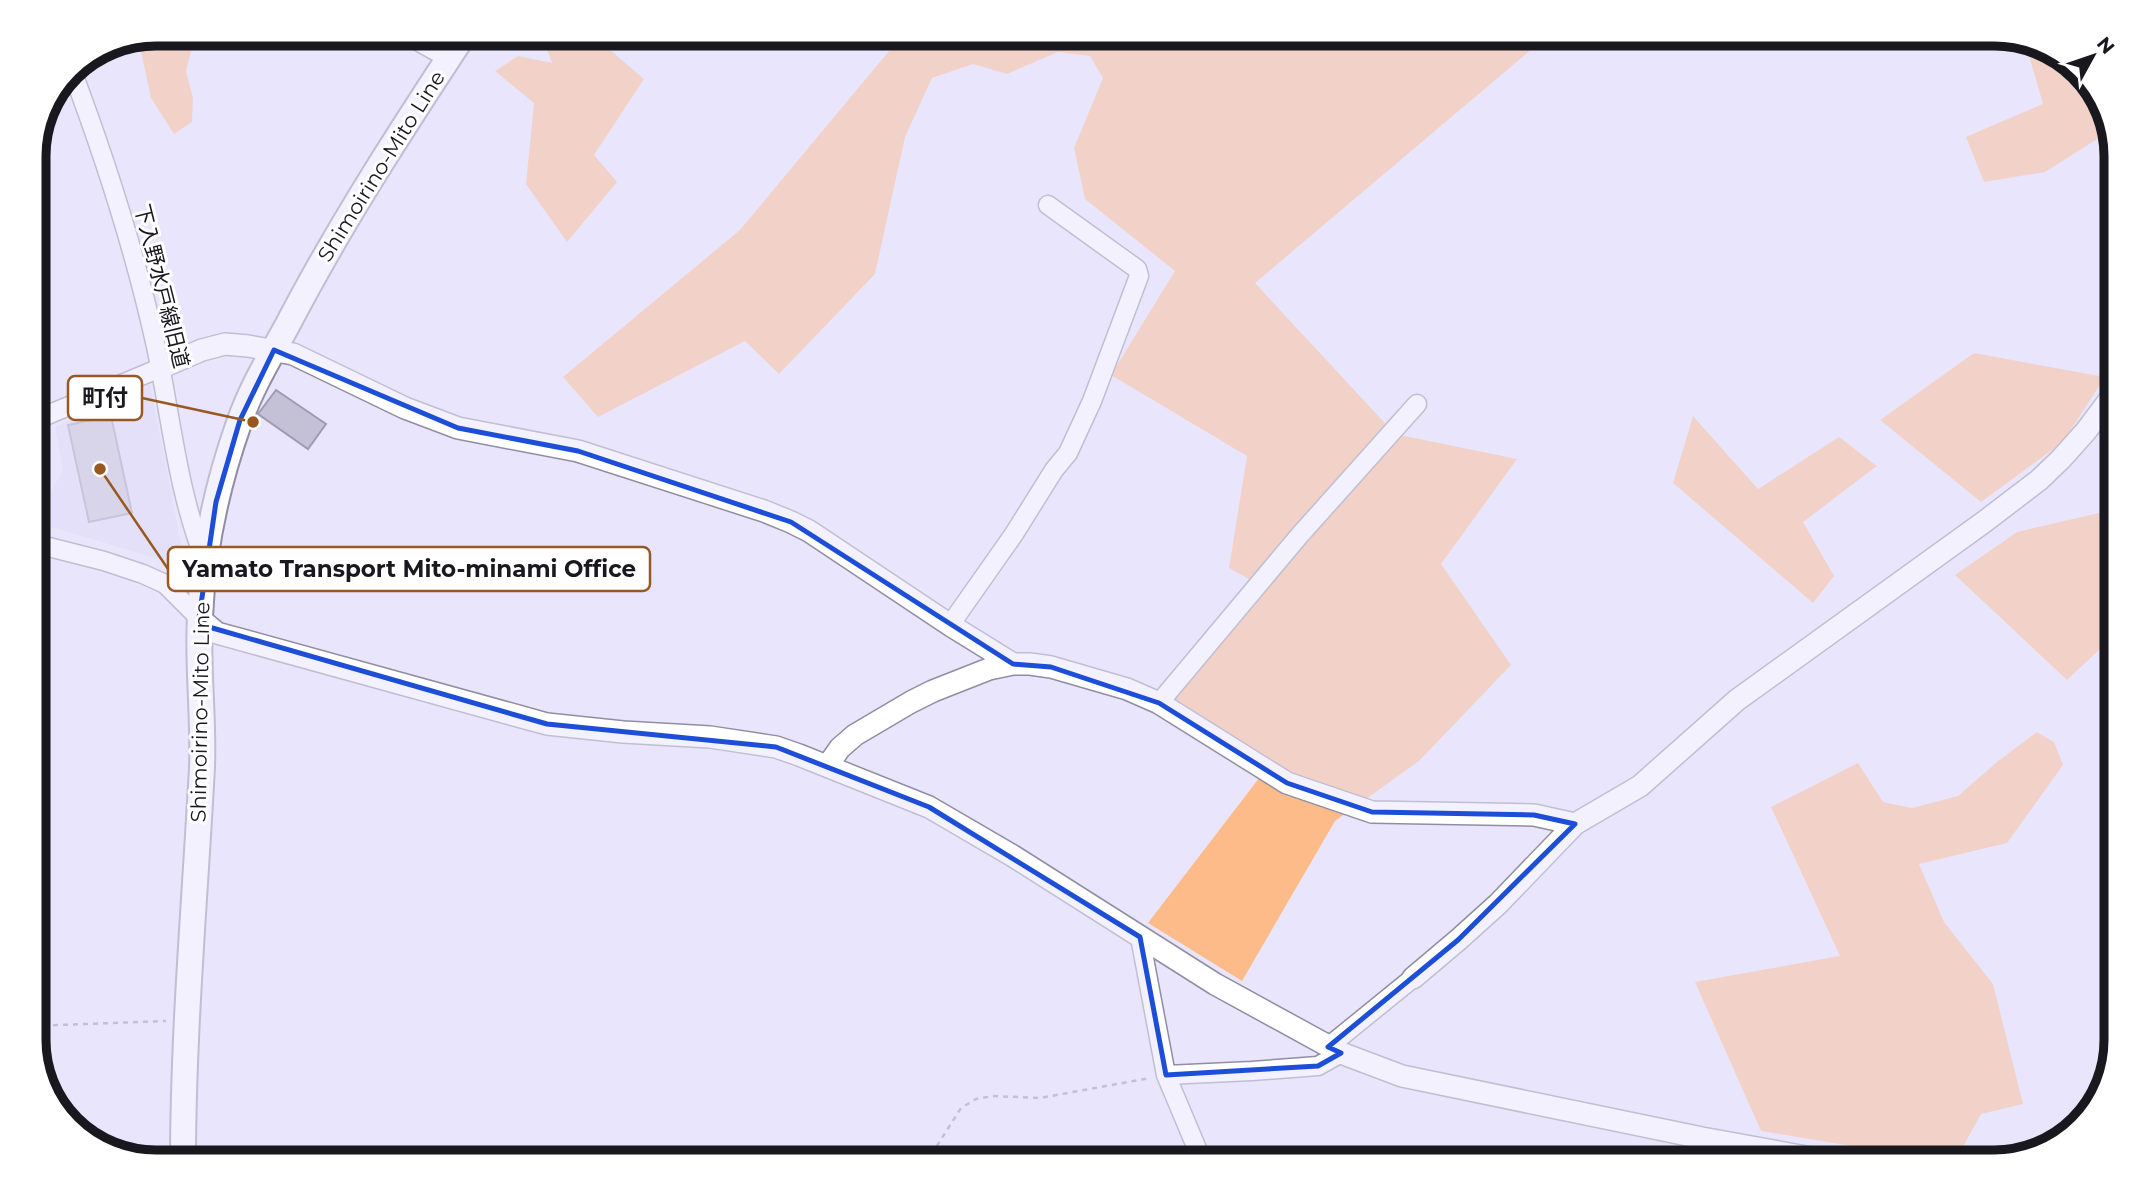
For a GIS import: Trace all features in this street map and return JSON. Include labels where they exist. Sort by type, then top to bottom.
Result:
[{"type":"main road","name":"Shimoirino-Mito Line","points":[[183,1150],[187,1020],[202,760],[200,618],[205,560],[216,502],[240,420],[256,381],[318,265],[387,152],[457,45]]},
{"type":"street","points":[[425,45],[449,58]]},
{"type":"street","name":"下入野水戸線旧道","points":[[76,81],[121,212],[143,292],[189,516],[205,560]]},
{"type":"street","points":[[950,625],[1068,453],[1092,401],[1139,276],[1137,269],[1048,205]]},
{"type":"street","points":[[46,416],[202,350],[225,344],[293,354],[405,408],[458,428],[578,451],[791,522],[1013,664]]},
{"type":"street","points":[[1159,703],[1299,536],[1417,404]]},
{"type":"street","points":[[1166,1075],[1318,1066],[1413,978],[1499,904],[1575,824],[1640,786],[1737,700],[2039,480],[2061,460],[2103,407]]},
{"type":"street","points":[[46,546],[104,561],[165,584],[217,633],[547,724],[710,737],[776,747],[828,765],[929,807],[1013,856],[1215,984],[1334,1050],[1402,1076],[1769,1150]]},
{"type":"street","points":[[828,765],[840,748],[855,736],[911,702],[989,669],[1030,664],[1051,667],[1127,690],[1159,703],[1287,783],[1371,811],[1534,815],[1575,824]]},
{"type":"street","points":[[1140,937],[1166,1075],[1198,1150]]},
{"type":"path","points":[[46,1025],[187,1020]]},
{"type":"path","points":[[934,1150],[961,1108],[976,1099],[1040,1098],[1166,1075]]},
{"type":"highlighted area","points":[[274,350],[458,428],[578,451],[791,522],[1013,664],[1051,667],[1159,703],[1287,783],[1372,812],[1534,815],[1575,824],[1458,940],[1328,1047],[1341,1053],[1318,1066],[1166,1075],[1140,937],[929,807],[776,747],[547,724],[209,627],[199,618],[216,502],[240,420]]},
{"type":"shaded area","points":[[196,45],[191,51],[186,71],[193,98],[192,122],[174,134],[151,98],[140,47]]},
{"type":"shaded area","points":[[545,45],[604,45],[644,79],[594,155],[617,182],[567,242],[526,184],[534,103],[495,71],[518,56],[552,63]]},
{"type":"shaded area","points":[[894,45],[1537,45],[1255,283],[1395,434],[1517,459],[1441,564],[1511,665],[1419,761],[1335,821],[1242,981],[1148,923],[1273,760],[1175,699],[1267,589],[1229,568],[1247,456],[1111,375],[1175,271],[1085,199],[1074,148],[1103,78],[1090,56],[1058,52],[1007,74],[973,64],[932,78],[905,137],[875,274],[779,374],[745,341],[598,417],[563,377],[740,230]]},
{"type":"shaded area","points":[[2028,51],[2058,67],[2058,91],[2082,91],[2095,114],[2101,136],[2045,172],[1984,182],[1966,137],[2043,104]]},
{"type":"shaded area","points":[[1974,353],[2103,377],[2063,442],[1981,502],[1880,420]]},
{"type":"shaded area","points":[[150,384],[183,554],[166,561],[46,526],[46,500],[63,470],[55,427]]},
{"type":"shaded area","points":[[1693,416],[1758,489],[1839,437],[1877,466],[1803,522],[1834,576],[1813,603],[1673,483]]},
{"type":"shaded area","points":[[2103,512],[2104,646],[2067,680],[1955,575],[2017,532]]},
{"type":"shaded area","points":[[2037,732],[2054,742],[2063,765],[2007,843],[1919,864],[1944,922],[1993,984],[2023,1104],[1981,1114],[1961,1150],[1876,1150],[1761,1131],[1695,982],[1840,956],[1771,807],[1858,763],[1883,802],[1912,808],[1958,796]]},
{"type":"building","points":[[276,390],[326,424],[308,449],[258,414]]},
{"type":"building","points":[[111,416],[132,513],[89,522],[68,425]]},
{"type":"place","name":"町付","points":[[253,422]]},
{"type":"place","name":"Yamato Transport Mito-minami Office","points":[[100,469]]}]
